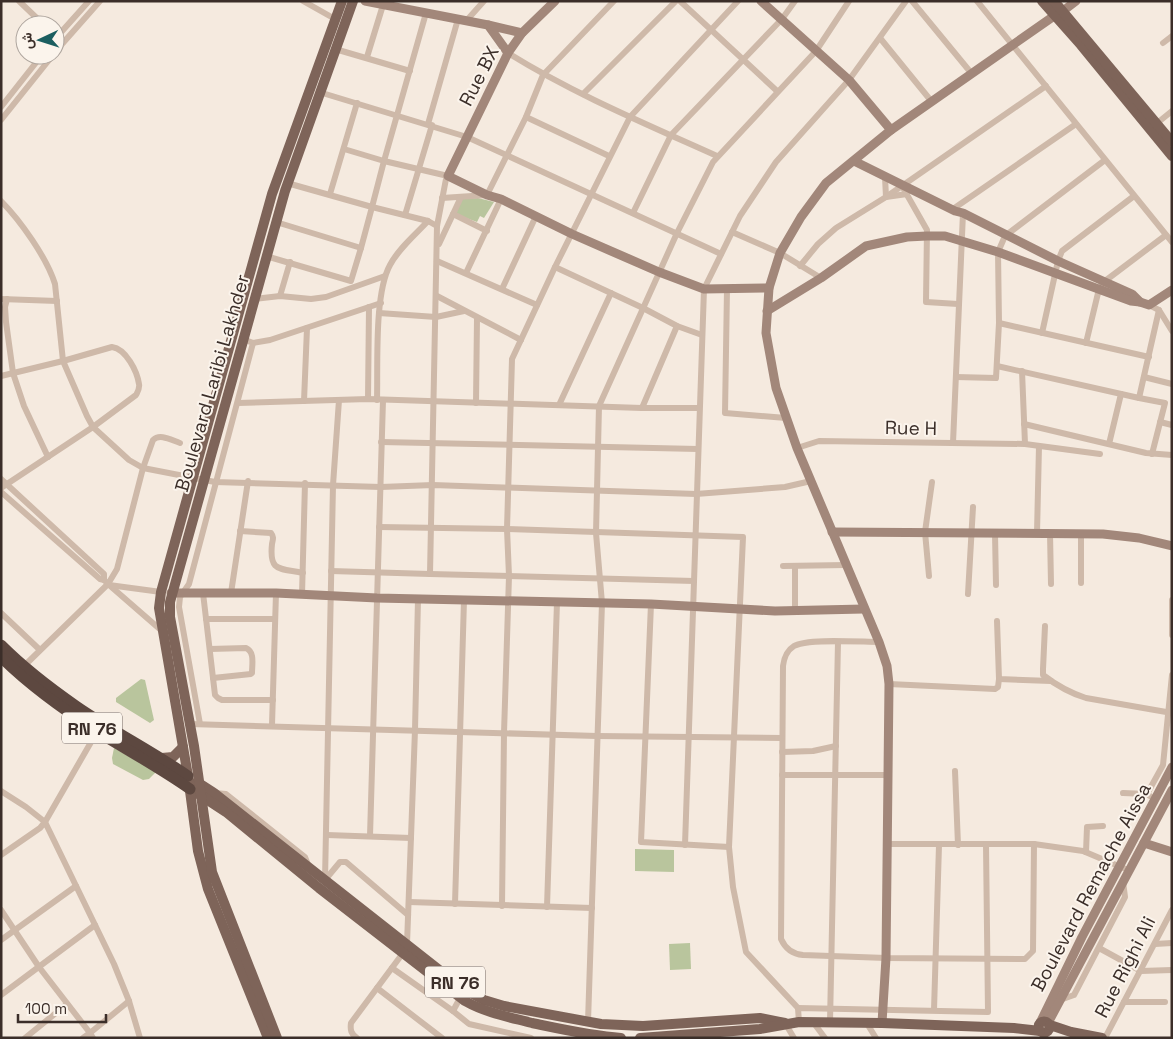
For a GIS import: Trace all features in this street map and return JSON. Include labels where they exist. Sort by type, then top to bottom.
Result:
[{"type":"highway","name":"RN 76","points":[[1,645],[38,690],[117,737],[170,774],[195,786]]},
{"type":"highway","name":"RN 76","points":[[1,657],[21,670]]},
{"type":"highway","name":"RN 76","points":[[117,737],[162,758],[188,776]]},
{"type":"main road","name":"Boulevard Laribi Lakhder","points":[[195,786],[195,724],[170,617],[171,593],[272,194],[342,1]]},
{"type":"main road","name":"Boulevard Laribi Lakhder","points":[[199,479],[243,339],[287,183],[353,1]]},
{"type":"main road","points":[[1042,1],[1058,12],[1172,142]]},
{"type":"main road","points":[[1058,12],[1081,46],[1172,156]]},
{"type":"main road","name":"Boulevard Laribi Lakhder","points":[[171,593],[158,608],[188,776],[195,786]]},
{"type":"main road","points":[[162,758],[173,757],[183,747]]},
{"type":"main road","points":[[195,786],[202,869],[208,889],[268,1038]]},
{"type":"main road","name":"RN 76","points":[[195,786],[214,793],[309,867],[322,884]]},
{"type":"main road","name":"RN 76","points":[[195,786],[201,796],[226,812],[406,948],[473,995],[514,1013],[588,1034],[621,1038]]},
{"type":"main road","points":[[201,796],[210,864],[216,885],[277,1038]]},
{"type":"main road","points":[[204,825],[211,814],[226,812]]},
{"type":"main road","name":"RN 76","points":[[406,948],[460,998],[484,1011],[621,1026],[760,1018],[785,1023]]},
{"type":"main road","points":[[588,1022],[588,1034]]},
{"type":"main road","name":"RN 76","points":[[640,1038],[760,1029],[798,1022],[882,1022],[1014,1028],[1044,1027],[1104,1038]]},
{"type":"street","points":[[19,1],[34,15]]},
{"type":"street","points":[[65,27],[89,1]]},
{"type":"street","points":[[65,40],[100,1]]},
{"type":"street","points":[[303,1],[335,19]]},
{"type":"street","points":[[365,1],[462,19],[522,33]]},
{"type":"street","points":[[405,215],[462,19],[484,1]]},
{"type":"street","name":"Rue BX","points":[[448,176],[508,52],[522,33],[555,1]]},
{"type":"street","points":[[486,195],[526,117],[543,75],[614,1]]},
{"type":"street","points":[[583,94],[676,1]]},
{"type":"street","points":[[680,1],[777,91]]},
{"type":"street","points":[[502,906],[512,359],[554,267],[630,117],[738,1]]},
{"type":"street","points":[[761,1],[849,80],[891,130]]},
{"type":"street","points":[[633,213],[671,135],[782,19],[794,1]]},
{"type":"street","points":[[588,1022],[602,603],[596,533],[599,406],[677,233],[718,156],[816,51],[849,1]]},
{"type":"street","points":[[685,845],[694,535],[704,289],[740,216],[776,162],[849,80],[906,1]]},
{"type":"street","points":[[912,1],[972,74]]},
{"type":"street","points":[[977,1],[1172,242]]},
{"type":"street","points":[[882,1022],[886,958],[889,684],[887,666],[879,642],[797,448],[776,388],[766,333],[769,288],[780,253],[801,217],[826,183],[891,130],[1076,1]]},
{"type":"street","points":[[367,57],[383,5]]},
{"type":"street","points":[[266,256],[351,281],[426,13]]},
{"type":"street","points":[[488,25],[508,52],[543,75],[630,117],[718,156]]},
{"type":"street","points":[[1162,43],[1172,36]]},
{"type":"street","points":[[880,38],[932,102]]},
{"type":"street","points":[[335,49],[410,71]]},
{"type":"street","points":[[1,107],[34,65]]},
{"type":"street","points":[[1,120],[45,65]]},
{"type":"street","points":[[800,266],[818,244],[836,228],[886,197],[1046,86]]},
{"type":"street","points":[[319,92],[467,137],[722,254]]},
{"type":"street","points":[[330,194],[357,104]]},
{"type":"street","points":[[1156,124],[1172,111]]},
{"type":"street","points":[[526,117],[609,156]]},
{"type":"street","points":[[953,210],[1076,124]]},
{"type":"street","points":[[344,149],[384,161],[448,176],[486,195],[501,199],[572,234],[704,289],[769,288]]},
{"type":"street","points":[[956,377],[996,378],[999,323],[998,252],[1005,236],[1105,160]]},
{"type":"street","points":[[854,161],[902,186],[963,213],[1005,236],[1132,294],[1144,303],[1159,310],[1172,331]]},
{"type":"street","points":[[430,574],[435,402],[437,226],[448,176]]},
{"type":"street","points":[[885,177],[886,197]]},
{"type":"street","points":[[287,183],[428,221],[437,226]]},
{"type":"street","points":[[902,186],[924,224],[927,236],[926,302],[958,304]]},
{"type":"street","points":[[886,197],[907,194]]},
{"type":"street","points":[[442,198],[486,195]]},
{"type":"street","points":[[1042,332],[1062,251],[1134,196]]},
{"type":"street","points":[[437,248],[461,197]]},
{"type":"street","points":[[466,273],[501,199]]},
{"type":"street","points":[[1,201],[10,210],[45,260],[55,284],[63,361],[93,427],[130,460],[143,468],[215,482],[381,486],[433,485],[696,494],[785,487],[811,481]]},
{"type":"street","points":[[953,444],[963,213]]},
{"type":"street","points":[[453,214],[487,231]]},
{"type":"street","points":[[502,289],[536,216]]},
{"type":"street","points":[[370,836],[381,486],[379,313],[385,276],[390,264],[428,221]]},
{"type":"street","points":[[276,222],[361,248]]},
{"type":"street","points":[[732,232],[780,253],[821,278]]},
{"type":"street","points":[[1086,343],[1099,290],[1105,281],[1166,235]]},
{"type":"street","points":[[768,311],[821,278],[866,246],[907,237],[946,236],[961,240],[1056,273],[1131,302],[1144,303],[1172,290]]},
{"type":"street","points":[[437,260],[537,305]]},
{"type":"street","points":[[280,296],[290,262]]},
{"type":"street","points":[[554,267],[643,308],[677,326],[702,335]]},
{"type":"street","points":[[254,299],[280,296],[311,299],[326,297],[385,276]]},
{"type":"street","points":[[727,289],[725,413],[786,418]]},
{"type":"street","points":[[559,405],[611,293]]},
{"type":"street","points":[[437,296],[521,340]]},
{"type":"street","points":[[48,457],[24,406],[13,373],[4,299],[57,301]]},
{"type":"street","points":[[243,339],[253,343],[270,340],[381,303]]},
{"type":"street","points":[[368,399],[369,307]]},
{"type":"street","points":[[1139,398],[1159,310]]},
{"type":"street","points":[[379,313],[436,317],[464,311]]},
{"type":"street","points":[[476,403],[477,318]]},
{"type":"street","points":[[999,323],[1149,357]]},
{"type":"street","points":[[642,408],[677,326]]},
{"type":"street","points":[[304,401],[307,328]]},
{"type":"street","points":[[171,593],[188,584],[253,343]]},
{"type":"street","points":[[1,376],[112,348],[118,348],[124,353],[135,370],[140,384],[136,395],[93,427],[3,484],[104,574],[106,582]]},
{"type":"street","points":[[997,366],[1165,404],[1152,454]]},
{"type":"street","points":[[1022,371],[1025,444]]},
{"type":"street","points":[[1144,377],[1172,384]]},
{"type":"street","points":[[1109,444],[1121,394]]},
{"type":"street","points":[[238,403],[368,399],[642,408],[699,408]]},
{"type":"street","points":[[322,884],[326,835],[333,485],[339,400]]},
{"type":"street","points":[[1160,422],[1172,425]]},
{"type":"street","points":[[1024,424],[1152,454],[1172,456]]},
{"type":"street","points":[[21,670],[117,569],[143,468],[153,440],[161,436],[180,443]]},
{"type":"street","name":"Rue H","points":[[797,448],[819,441],[1025,444],[1100,454]]},
{"type":"street","points":[[381,442],[698,450]]},
{"type":"street","points":[[1037,533],[1038,446]]},
{"type":"street","points":[[231,593],[248,482]]},
{"type":"street","points":[[929,576],[925,532],[932,482]]},
{"type":"street","points":[[302,595],[305,483]]},
{"type":"street","points":[[1,492],[162,631]]},
{"type":"street","points":[[968,594],[973,507]]},
{"type":"street","points":[[379,527],[508,529],[743,537],[729,848],[733,886],[746,952],[798,1008],[798,1022]]},
{"type":"street","points":[[240,531],[271,533],[273,536],[271,557],[273,564],[278,568],[303,573]]},
{"type":"street","points":[[832,532],[1103,534],[1140,538],[1172,546]]},
{"type":"street","points":[[995,533],[996,585]]},
{"type":"street","points":[[1050,533],[1051,584]]},
{"type":"street","points":[[1081,583],[1082,534]]},
{"type":"street","points":[[783,566],[846,565]]},
{"type":"street","points":[[795,566],[795,610]]},
{"type":"street","points":[[331,571],[694,581]]},
{"type":"street","points":[[106,582],[171,593],[276,593],[377,598],[651,604],[775,611],[864,608]]},
{"type":"street","points":[[203,593],[216,695],[222,700],[273,700]]},
{"type":"street","points":[[272,725],[276,593]]},
{"type":"street","points":[[357,1038],[350,1030],[351,1023],[406,948],[415,730],[418,598]]},
{"type":"street","points":[[455,904],[464,600]]},
{"type":"street","points":[[1172,601],[1172,635]]},
{"type":"street","points":[[547,907],[557,602]]},
{"type":"street","points":[[651,604],[642,842],[729,848]]},
{"type":"street","points":[[1,613],[40,650]]},
{"type":"street","points":[[206,620],[275,619]]},
{"type":"street","points":[[889,684],[995,689],[998,687],[999,679],[997,621]]},
{"type":"street","points":[[1045,626],[1043,675],[1051,681],[1075,695],[1086,698],[1170,712]]},
{"type":"street","points":[[830,1022],[838,642]]},
{"type":"street","points":[[879,642],[801,643],[792,647],[786,654],[783,666],[780,939],[786,948],[798,955],[1025,959],[1033,951],[1034,844]]},
{"type":"street","points":[[210,649],[246,648],[252,653],[252,672],[250,674],[213,678]]},
{"type":"street","points":[[1147,794],[1168,768],[1172,675]]},
{"type":"street","points":[[999,679],[1051,681]]},
{"type":"street","points":[[195,724],[552,735],[782,738]]},
{"type":"street","points":[[1,855],[40,828],[45,822],[100,727]]},
{"type":"street","points":[[782,752],[836,746]]},
{"type":"street","name":"Boulevard Remache Aissa","points":[[1044,1027],[1048,1004],[1156,799],[1168,768]]},
{"type":"street","points":[[955,771],[958,845]]},
{"type":"street","points":[[782,775],[887,775]]},
{"type":"street","name":"Boulevard Remache Aissa","points":[[1044,1027],[1172,790]]},
{"type":"street","points":[[1,791],[26,806],[45,822],[114,964],[129,1001],[140,1038]]},
{"type":"street","points":[[1124,793],[1147,794],[1156,799]]},
{"type":"street","points":[[1086,852],[1087,827],[1103,826]]},
{"type":"street","points":[[326,835],[411,838]]},
{"type":"street","points":[[1144,843],[1172,852]]},
{"type":"street","points":[[886,844],[1034,844],[1086,852],[1128,870]]},
{"type":"street","points":[[934,1010],[939,845]]},
{"type":"street","points":[[798,1008],[988,1012],[986,845]]},
{"type":"street","points":[[322,884],[340,862],[346,862],[408,914]]},
{"type":"street","points":[[1059,1001],[1074,995],[1125,897],[1123,882]]},
{"type":"street","points":[[1,940],[76,886]]},
{"type":"street","points":[[409,902],[592,908]]},
{"type":"street","points":[[1,910],[39,967],[91,1035]]},
{"type":"street","name":"Rue Righi Ali","points":[[1104,1038],[1172,910]]},
{"type":"street","points":[[1,995],[95,925]]},
{"type":"street","points":[[1155,944],[1172,944]]},
{"type":"street","points":[[1099,948],[1141,971],[1172,970]]},
{"type":"street","points":[[392,968],[469,1024],[531,1038]]},
{"type":"street","points":[[377,988],[442,1038]]},
{"type":"street","points":[[453,1011],[460,998]]},
{"type":"street","points":[[83,1038],[91,1035],[129,1001]]},
{"type":"street","points":[[1124,1002],[1165,1002]]},
{"type":"street","points":[[25,1038],[67,1004]]},
{"type":"street","points":[[512,1035],[514,1013]]},
{"type":"street","points":[[814,1022],[825,1038]]},
{"type":"street","points":[[866,1022],[876,1038]]},
{"type":"street","points":[[785,1023],[794,1038]]},
{"type":"green space","points":[[478,198],[494,202],[484,218],[480,216],[477,222],[458,215],[456,212],[461,199]]},
{"type":"green space","points":[[141,679],[145,680],[154,720],[150,723],[116,702],[116,698]]},
{"type":"green space","points":[[114,748],[156,772],[149,779],[143,780],[113,764]]},
{"type":"green space","points":[[635,849],[674,850],[674,872],[635,871]]},
{"type":"green space","points":[[690,943],[691,969],[670,970],[669,944]]}]
